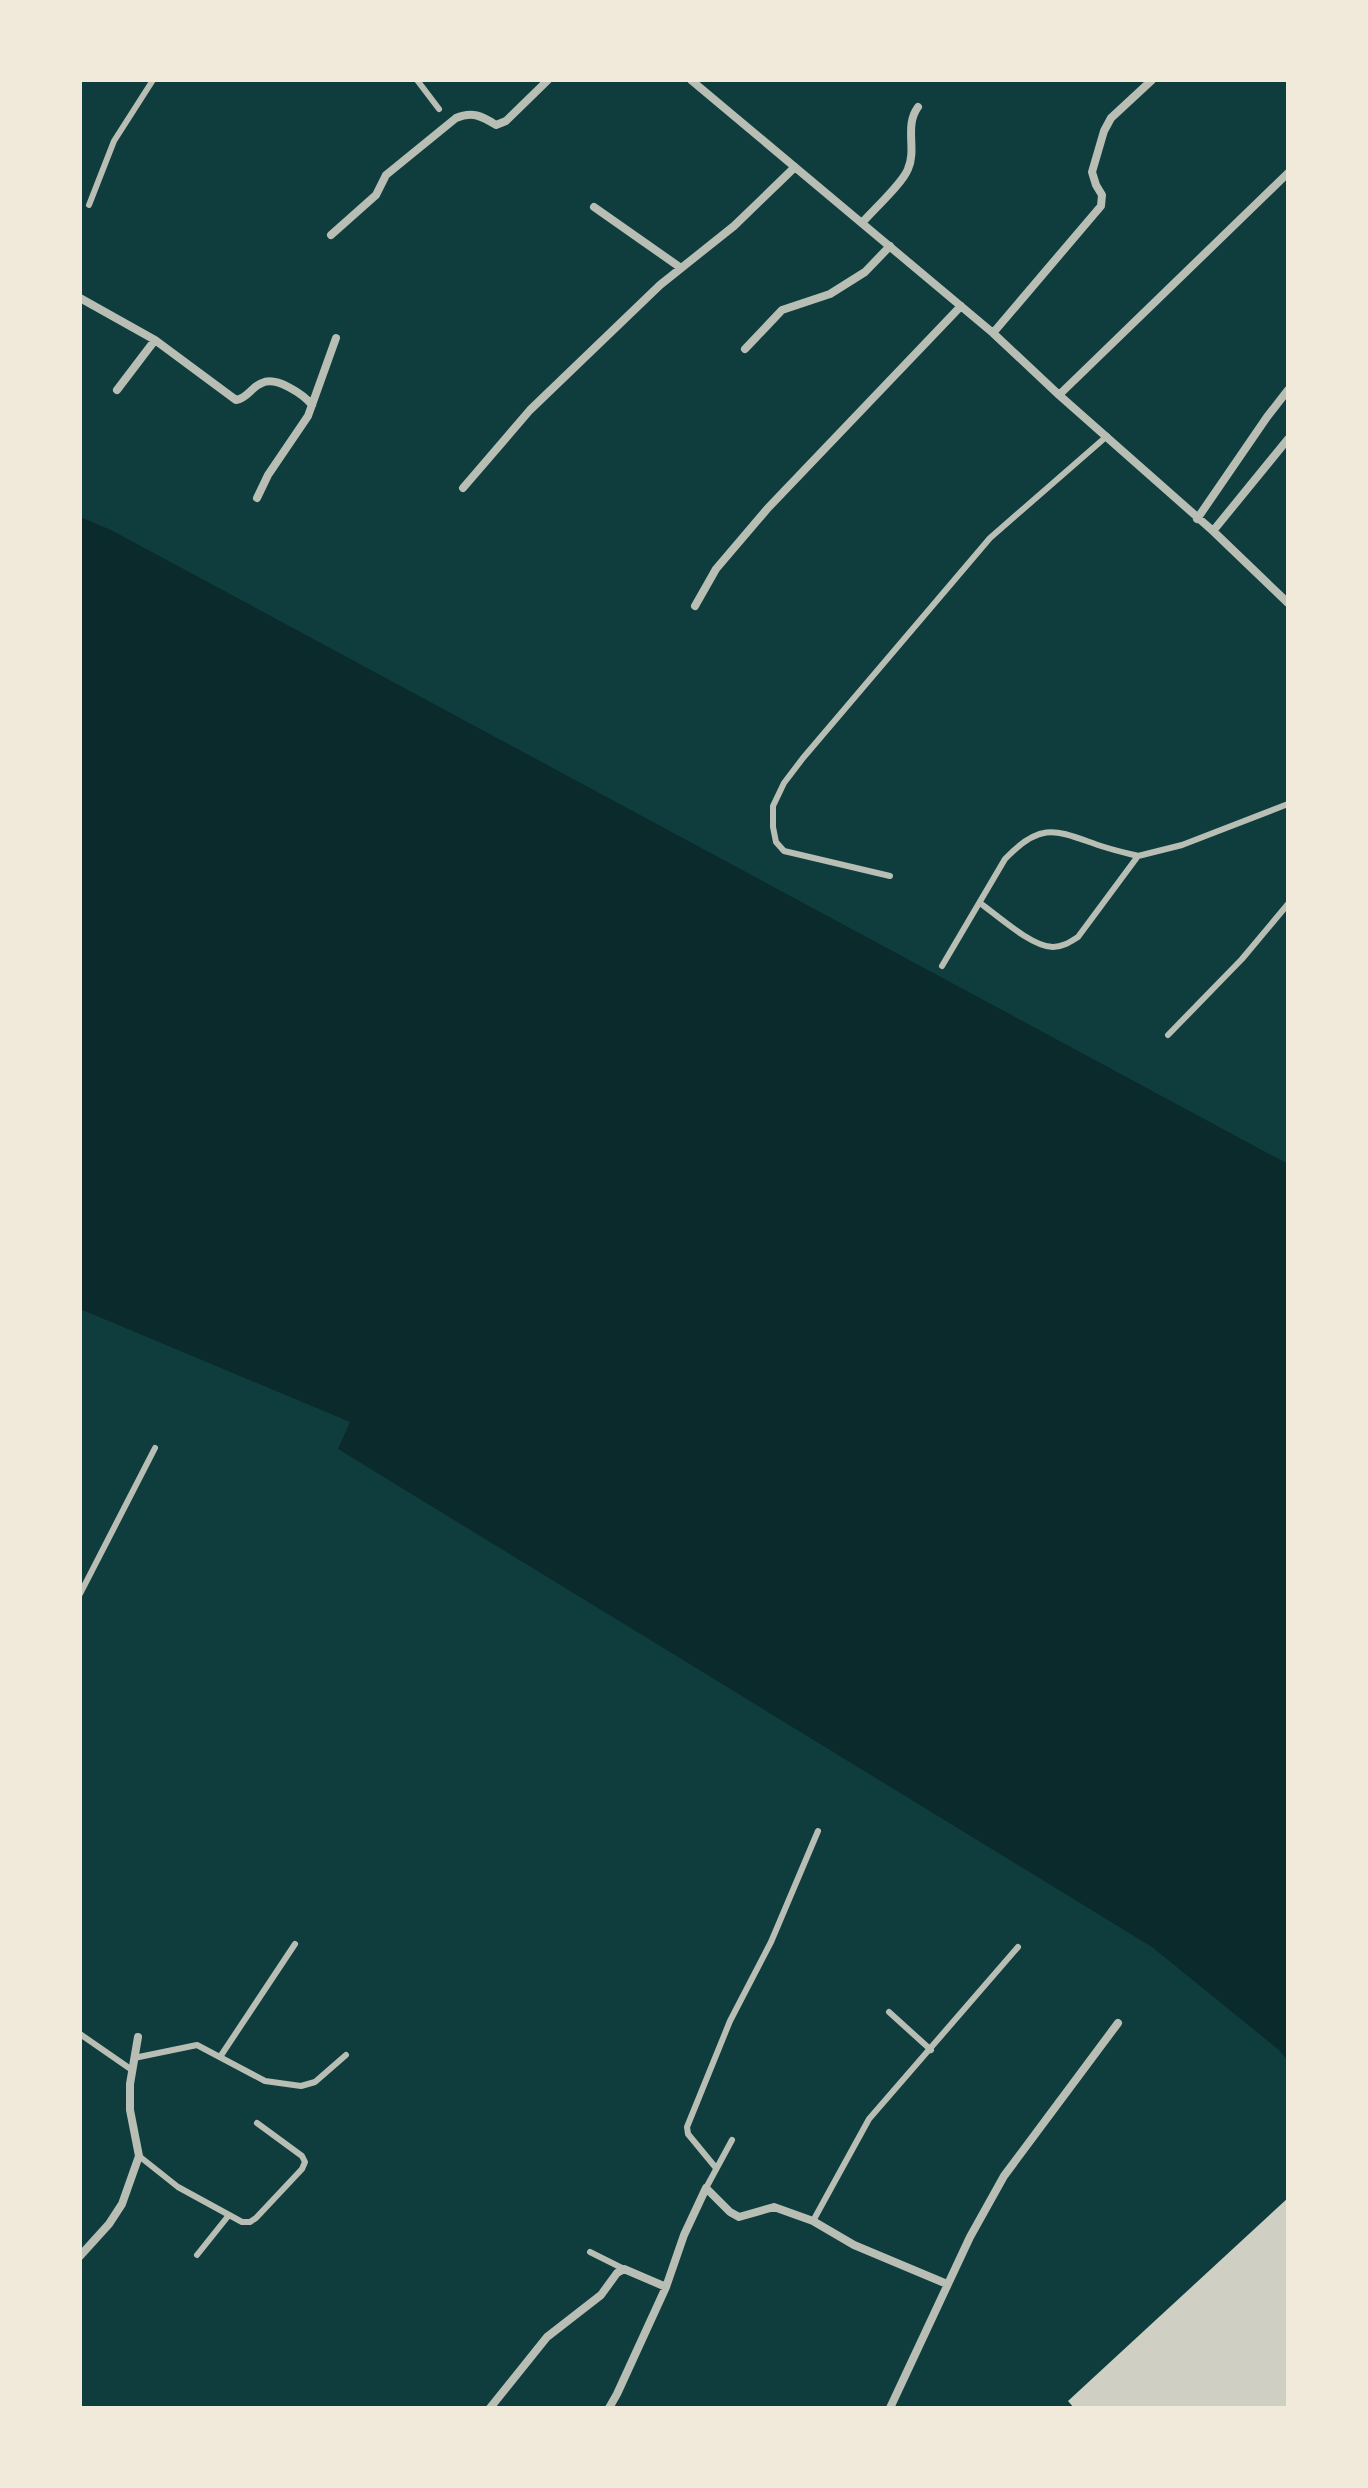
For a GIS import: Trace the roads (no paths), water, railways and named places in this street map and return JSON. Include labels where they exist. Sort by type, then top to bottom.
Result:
[{"type":"street","points":[[331,235],[376,195],[386,175],[456,118],[467,113],[496,125],[506,121],[548,80]]},
{"type":"street","points":[[691,80],[993,333],[1213,531],[1288,603]]},
{"type":"street","points":[[993,333],[1101,206],[1102,195],[1092,172],[1104,131],[1111,118],[1152,80]]},
{"type":"street","points":[[862,223],[908,171],[911,124],[918,107]]},
{"type":"street","points":[[463,488],[530,410],[660,285],[734,226],[795,167]]},
{"type":"street","points":[[1059,395],[1288,173]]},
{"type":"street","points":[[594,207],[681,268]]},
{"type":"street","points":[[745,349],[782,310],[830,294],[865,272],[890,246]]},
{"type":"street","points":[[80,298],[155,340],[236,400],[270,381],[285,386],[312,405]]},
{"type":"street","points":[[695,606],[716,569],[768,508],[961,306]]},
{"type":"street","points":[[257,498],[268,475],[308,416],[336,338]]},
{"type":"street","points":[[117,390],[155,340]]},
{"type":"street","points":[[1197,519],[1288,390]]},
{"type":"street","points":[[1213,531],[1288,439]]},
{"type":"street","points":[[890,2408],[970,2237],[1004,2176],[1118,2023]]},
{"type":"street","points":[[80,2256],[109,2224],[122,2204],[139,2156],[130,2110],[130,2084],[138,2037]]},
{"type":"street","points":[[609,2408],[666,2287],[684,2235],[706,2188],[739,2217],[774,2207],[813,2221],[876,2255],[947,2284]]},
{"type":"street","points":[[490,2408],[547,2337],[601,2295],[617,2273],[624,2269],[666,2287]]},
{"type":"lane","points":[[89,205],[114,141],[153,80]]},
{"type":"lane","points":[[417,80],[439,109]]},
{"type":"lane","points":[[890,876],[784,851],[776,842],[773,806],[784,783],[865,682],[990,538],[1107,436]]},
{"type":"lane","points":[[942,966],[1005,859],[1019,844],[1036,834],[1055,832],[1077,836],[1138,856],[1182,845],[1288,804]]},
{"type":"lane","points":[[980,903],[1037,943],[1052,947],[1067,944],[1078,937],[1138,856]]},
{"type":"lane","points":[[1168,1035],[1242,959],[1288,904]]},
{"type":"lane","points":[[80,1594],[155,1448]]},
{"type":"lane","points":[[716,2168],[688,2134],[687,2127],[730,2021],[771,1942],[818,1831]]},
{"type":"lane","points":[[220,2057],[295,1944]]},
{"type":"lane","points":[[813,2221],[869,2119],[1018,1947]]},
{"type":"lane","points":[[889,2012],[931,2050]]},
{"type":"lane","points":[[80,2034],[132,2070]]},
{"type":"lane","points":[[134,2058],[197,2045],[265,2081],[301,2086],[315,2082],[346,2055]]},
{"type":"lane","points":[[139,2156],[178,2187],[242,2222],[250,2222],[302,2169],[305,2162],[302,2156],[257,2123]]},
{"type":"lane","points":[[706,2188],[732,2140]]},
{"type":"lane","points":[[197,2255],[229,2215]]},
{"type":"lane","points":[[590,2252],[624,2269]]},
{"type":"water","points":[[80,517],[111,530],[1288,1164],[1288,2061],[1279,2050],[1152,1947],[338,1449],[350,1422],[80,1309]]}]
